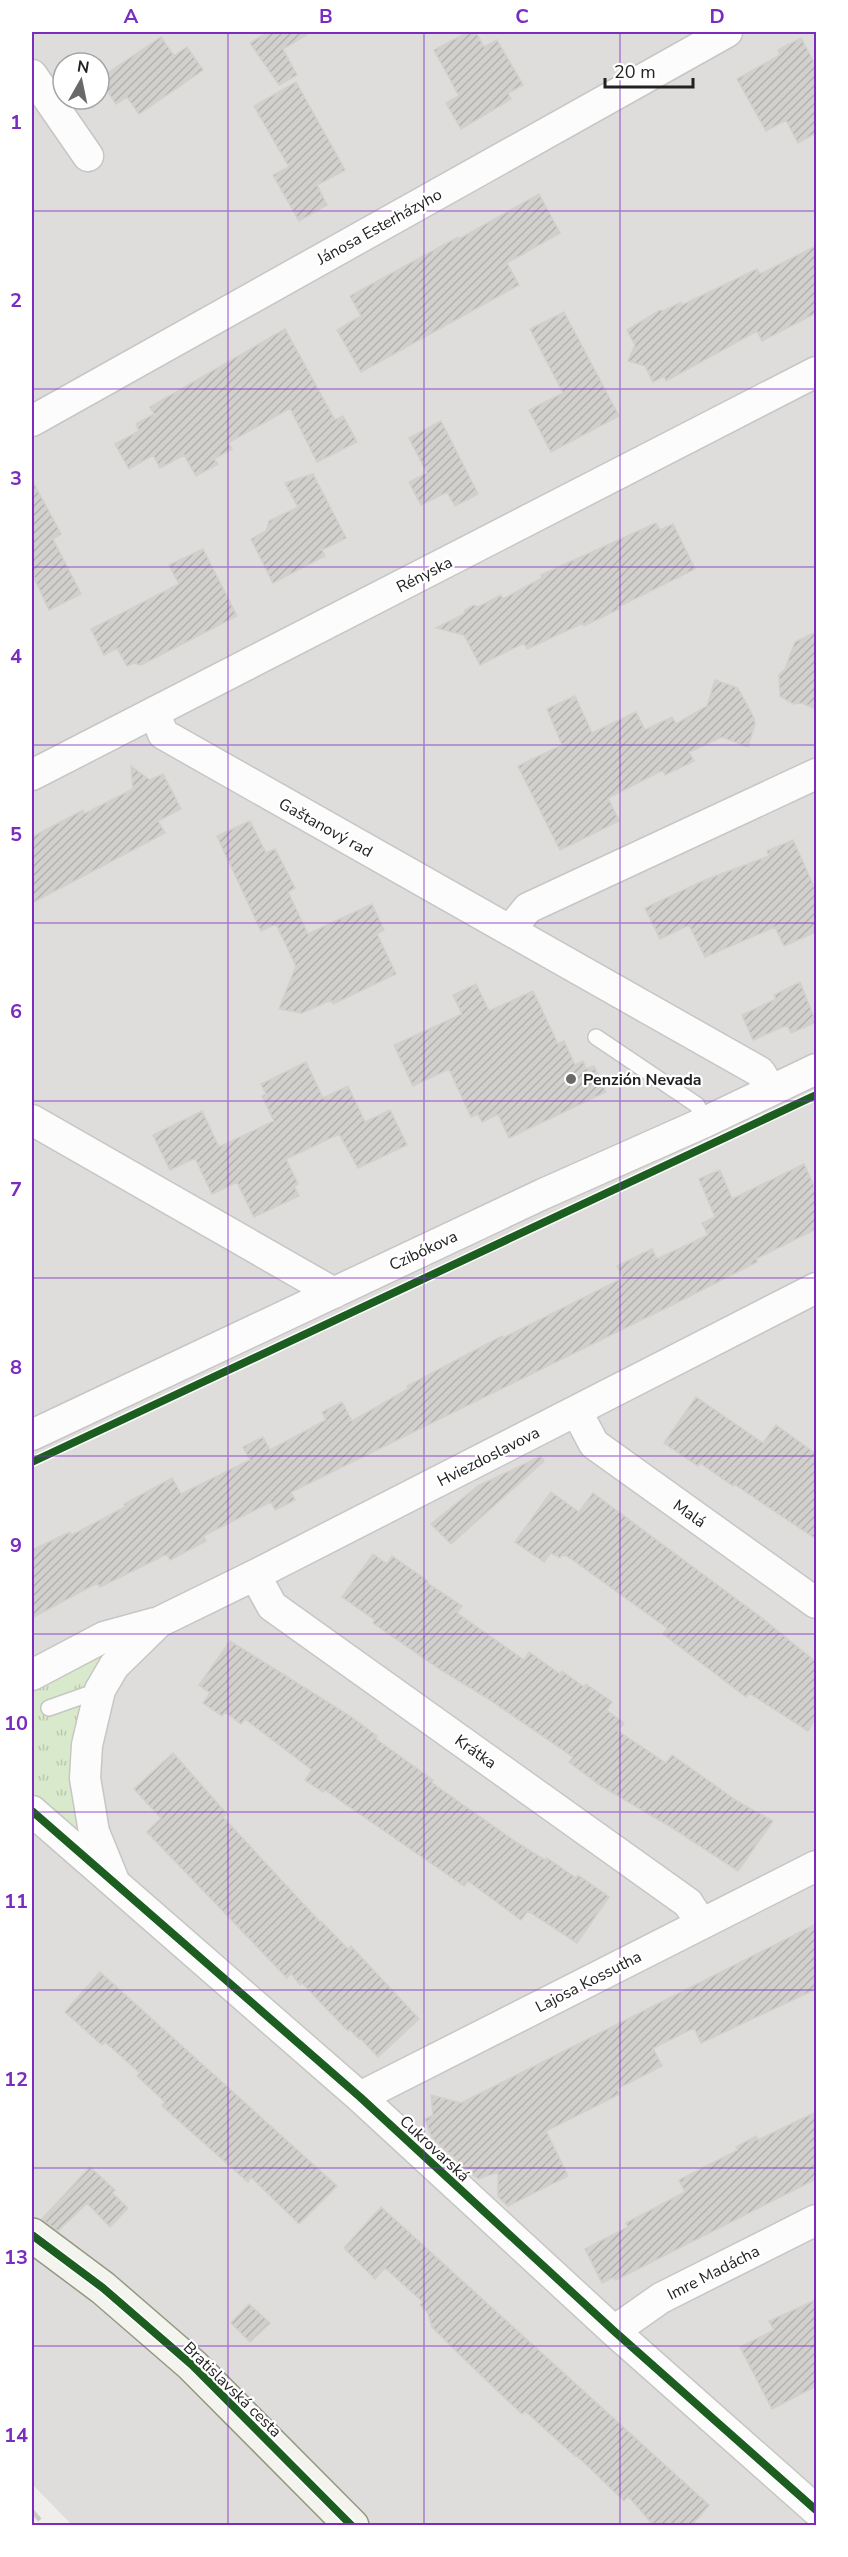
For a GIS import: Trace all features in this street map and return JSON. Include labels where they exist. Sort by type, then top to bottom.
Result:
[{"type":"street","name":"Jánosa Esterházyho","points":[[32,421],[727,32]]},
{"type":"street","points":[[32,75],[87,156]]},
{"type":"street","name":"Rényska","points":[[32,775],[816,372]]},
{"type":"street","name":"Gaštanový rad","points":[[154,713],[163,734],[760,1072],[771,1090]]},
{"type":"street","points":[[510,930],[528,908],[816,774]]},
{"type":"street","name":"Czibókova","points":[[32,1435],[543,1194],[705,1122],[816,1069]]},
{"type":"street","points":[[32,1120],[334,1293]]},
{"type":"street","name":"Hviezdoslavova","points":[[32,1675],[104,1637],[159,1622],[255,1575],[816,1288]]},
{"type":"street","name":"Malá","points":[[577,1412],[594,1444],[816,1602]]},
{"type":"street","name":"Krátka","points":[[255,1575],[272,1606],[688,1903],[701,1923]]},
{"type":"street","name":"Hviezdoslavova","points":[[116,1887],[93,1832],[85,1778],[87,1745],[100,1690],[114,1666],[159,1622]]},
{"type":"street","name":"Cukrovarská","points":[[32,1810],[116,1887],[168,1928],[360,2097],[614,2331],[816,2510]]},
{"type":"street","name":"Lajosa Kossutha","points":[[360,2097],[816,1866]]},
{"type":"street","name":"Imre Madácha","points":[[614,2331],[661,2298],[816,2220]]},
{"type":"street","name":"Bratislavská cesta","points":[[32,2235],[103,2288],[192,2365],[352,2526]]},
{"type":"lane","points":[[596,1037],[697,1106],[705,1122]]},
{"type":"lane","points":[[49,1708],[100,1690]]},
{"type":"shaded area","points":[[32,32],[816,32],[816,2525],[72,2525],[32,2484]]},
{"type":"green space","points":[[99,1654],[105,1654],[90,1853],[32,1799],[32,1687]]},
{"type":"building","points":[[268,32],[311,32],[283,49],[297,75],[279,85],[250,43]]},
{"type":"building","points":[[468,32],[476,32],[484,47],[497,40],[523,85],[508,93],[511,99],[461,129],[446,103],[459,96],[434,50]]},
{"type":"building","points":[[161,37],[174,56],[187,47],[203,70],[139,114],[127,97],[116,104],[111,97],[111,71]]},
{"type":"building","points":[[801,38],[816,66],[816,133],[798,143],[786,120],[766,131],[737,79],[780,55],[778,50]]},
{"type":"building","points":[[296,82],[345,170],[317,185],[327,205],[299,221],[273,175],[289,167],[254,106]]},
{"type":"building","points":[[539,194],[560,233],[507,263],[519,285],[361,372],[337,330],[361,316],[350,296]]},
{"type":"building","points":[[816,246],[816,313],[762,341],[757,331],[666,381],[664,376],[653,382],[645,366],[628,361],[635,345],[627,330],[660,310],[664,311],[681,302],[682,305],[757,269],[760,274]]},
{"type":"building","points":[[564,312],[619,416],[551,452],[529,410],[563,393],[530,329]]},
{"type":"building","points":[[285,329],[335,420],[343,416],[357,442],[317,462],[290,408],[228,443],[232,449],[214,459],[218,464],[196,476],[184,455],[160,468],[153,455],[129,469],[115,444],[139,431],[136,424],[154,414],[150,407]]},
{"type":"building","points":[[441,421],[478,494],[455,506],[447,492],[421,505],[409,482],[427,473],[409,438]]},
{"type":"building","points":[[313,474],[346,538],[322,550],[325,556],[273,583],[251,539],[266,531],[269,521],[298,507],[285,483]]},
{"type":"building","points":[[32,480],[61,534],[53,539],[81,594],[49,610],[32,573]]},
{"type":"building","points":[[656,523],[660,530],[673,524],[695,569],[584,626],[583,623],[527,649],[524,643],[480,665],[464,635],[436,628],[464,614],[465,610],[474,605],[478,607],[501,595],[503,599],[542,578],[541,575]]},
{"type":"building","points":[[203,549],[237,616],[141,665],[134,663],[127,666],[117,648],[104,655],[91,629],[179,584],[169,565]]},
{"type":"building","points":[[816,632],[816,709],[802,703],[793,704],[780,696],[779,675],[785,669],[795,642]]},
{"type":"building","points":[[715,680],[738,688],[754,718],[755,724],[748,747],[722,737],[689,752],[694,761],[665,775],[663,770],[608,798],[619,821],[560,850],[518,766],[562,745],[547,709],[575,696],[592,733],[636,712],[645,730],[672,717],[676,724],[707,706]]},
{"type":"building","points":[[131,766],[150,780],[163,774],[181,809],[158,821],[165,833],[32,903],[32,837],[83,810],[84,814],[133,789]]},
{"type":"building","points":[[250,821],[266,853],[275,849],[295,888],[288,892],[308,934],[372,904],[384,930],[377,934],[396,974],[333,1004],[331,1000],[302,1013],[279,1009],[296,966],[276,924],[261,931],[217,836]]},
{"type":"building","points":[[793,840],[816,891],[816,932],[784,946],[775,927],[705,957],[689,925],[660,939],[645,908],[705,880],[769,856],[767,851]]},
{"type":"building","points":[[800,982],[816,1022],[791,1033],[787,1025],[753,1040],[742,1015],[776,999],[774,995]]},
{"type":"building","points":[[476,984],[489,1011],[533,991],[558,1044],[564,1041],[575,1065],[583,1061],[586,1069],[594,1066],[606,1092],[509,1138],[498,1114],[482,1122],[478,1114],[471,1117],[449,1069],[413,1086],[394,1045],[462,1014],[453,995]]},
{"type":"building","points":[[306,1062],[323,1098],[348,1086],[365,1122],[390,1110],[407,1145],[358,1168],[339,1134],[286,1159],[298,1184],[294,1186],[299,1196],[254,1217],[237,1182],[212,1194],[195,1158],[170,1170],[153,1135],[202,1111],[219,1147],[274,1121],[262,1096],[266,1094],[261,1084]]},
{"type":"building","points":[[804,1164],[816,1190],[816,1229],[678,1302],[291,1492],[295,1500],[275,1510],[271,1502],[203,1536],[206,1541],[170,1560],[167,1554],[100,1587],[97,1583],[32,1618],[32,1550],[70,1532],[72,1535],[125,1507],[124,1504],[172,1478],[181,1494],[250,1460],[243,1447],[263,1437],[270,1450],[326,1420],[322,1412],[342,1402],[352,1421],[408,1389],[407,1386],[502,1336],[503,1338],[623,1278],[617,1266],[652,1249],[657,1259],[708,1235],[702,1223],[715,1217],[699,1179],[720,1170],[732,1199]]},
{"type":"building","points":[[696,1397],[763,1443],[776,1425],[816,1454],[816,1539],[734,1484],[733,1486],[700,1463],[698,1466],[664,1443]]},
{"type":"building","points":[[541,1456],[544,1461],[451,1544],[431,1524],[478,1486]]},
{"type":"building","points":[[551,1492],[579,1512],[593,1493],[762,1618],[816,1662],[816,1718],[808,1731],[749,1693],[746,1697],[663,1634],[667,1628],[570,1558],[562,1554],[560,1558],[551,1553],[544,1562],[515,1542]]},
{"type":"building","points":[[373,1554],[387,1564],[392,1556],[428,1581],[427,1583],[462,1606],[457,1613],[524,1660],[529,1652],[560,1674],[562,1671],[584,1687],[586,1684],[612,1702],[606,1710],[624,1723],[618,1731],[666,1763],[672,1755],[737,1801],[773,1821],[738,1871],[671,1827],[601,1786],[569,1762],[573,1757],[373,1623],[375,1620],[342,1597]]},
{"type":"building","points":[[230,1641],[350,1716],[377,1736],[376,1739],[433,1780],[432,1783],[516,1842],[545,1860],[547,1858],[576,1878],[578,1875],[609,1897],[577,1943],[528,1911],[521,1920],[468,1881],[464,1886],[325,1790],[323,1792],[305,1780],[312,1770],[245,1719],[241,1724],[225,1712],[222,1716],[203,1703],[210,1693],[199,1685]]},
{"type":"building","points":[[173,1753],[227,1814],[223,1817],[320,1922],[348,1949],[351,1946],[419,2019],[378,2057],[360,2038],[349,2029],[348,2031],[302,1983],[300,1985],[291,1973],[287,1978],[147,1832],[161,1818],[134,1789]]},
{"type":"building","points":[[816,1924],[816,1989],[701,2043],[694,2028],[653,2048],[662,2066],[617,2089],[620,2094],[546,2131],[568,2176],[508,2206],[498,2197],[498,2172],[478,2179],[432,2138],[425,2119],[433,2115],[431,2095],[461,2103]]},
{"type":"building","points":[[100,1972],[337,2186],[299,2224],[251,2177],[248,2182],[162,2106],[165,2102],[137,2076],[140,2073],[105,2042],[102,2045],[65,2012]]},
{"type":"building","points":[[816,2112],[816,2179],[616,2280],[614,2277],[602,2283],[585,2249],[628,2227],[626,2223],[685,2192],[679,2180],[738,2150],[736,2147],[756,2136],[758,2140]]},
{"type":"building","points":[[90,2167],[115,2190],[112,2193],[128,2208],[110,2227],[87,2203],[58,2231],[42,2219]]},
{"type":"building","points":[[381,2207],[709,2505],[691,2526],[654,2526],[628,2496],[624,2501],[525,2411],[522,2414],[461,2356],[432,2327],[428,2313],[420,2305],[423,2302],[385,2268],[375,2279],[344,2248]]},
{"type":"building","points":[[816,2300],[816,2386],[772,2409],[740,2347],[774,2330],[769,2321]]},
{"type":"building","points":[[249,2304],[270,2323],[250,2342],[231,2323]]},
{"type":"railway","points":[[32,2511],[45,2526]]},
{"type":"cycle path","points":[[32,1462],[816,1095]]},
{"type":"cycle path","points":[[32,1811],[360,2097],[614,2331],[816,2510]]},
{"type":"cycle path","points":[[32,2235],[103,2288],[192,2365],[352,2526]]},
{"type":"place","name":"Penzión Nevada","points":[[571,1079]]}]
